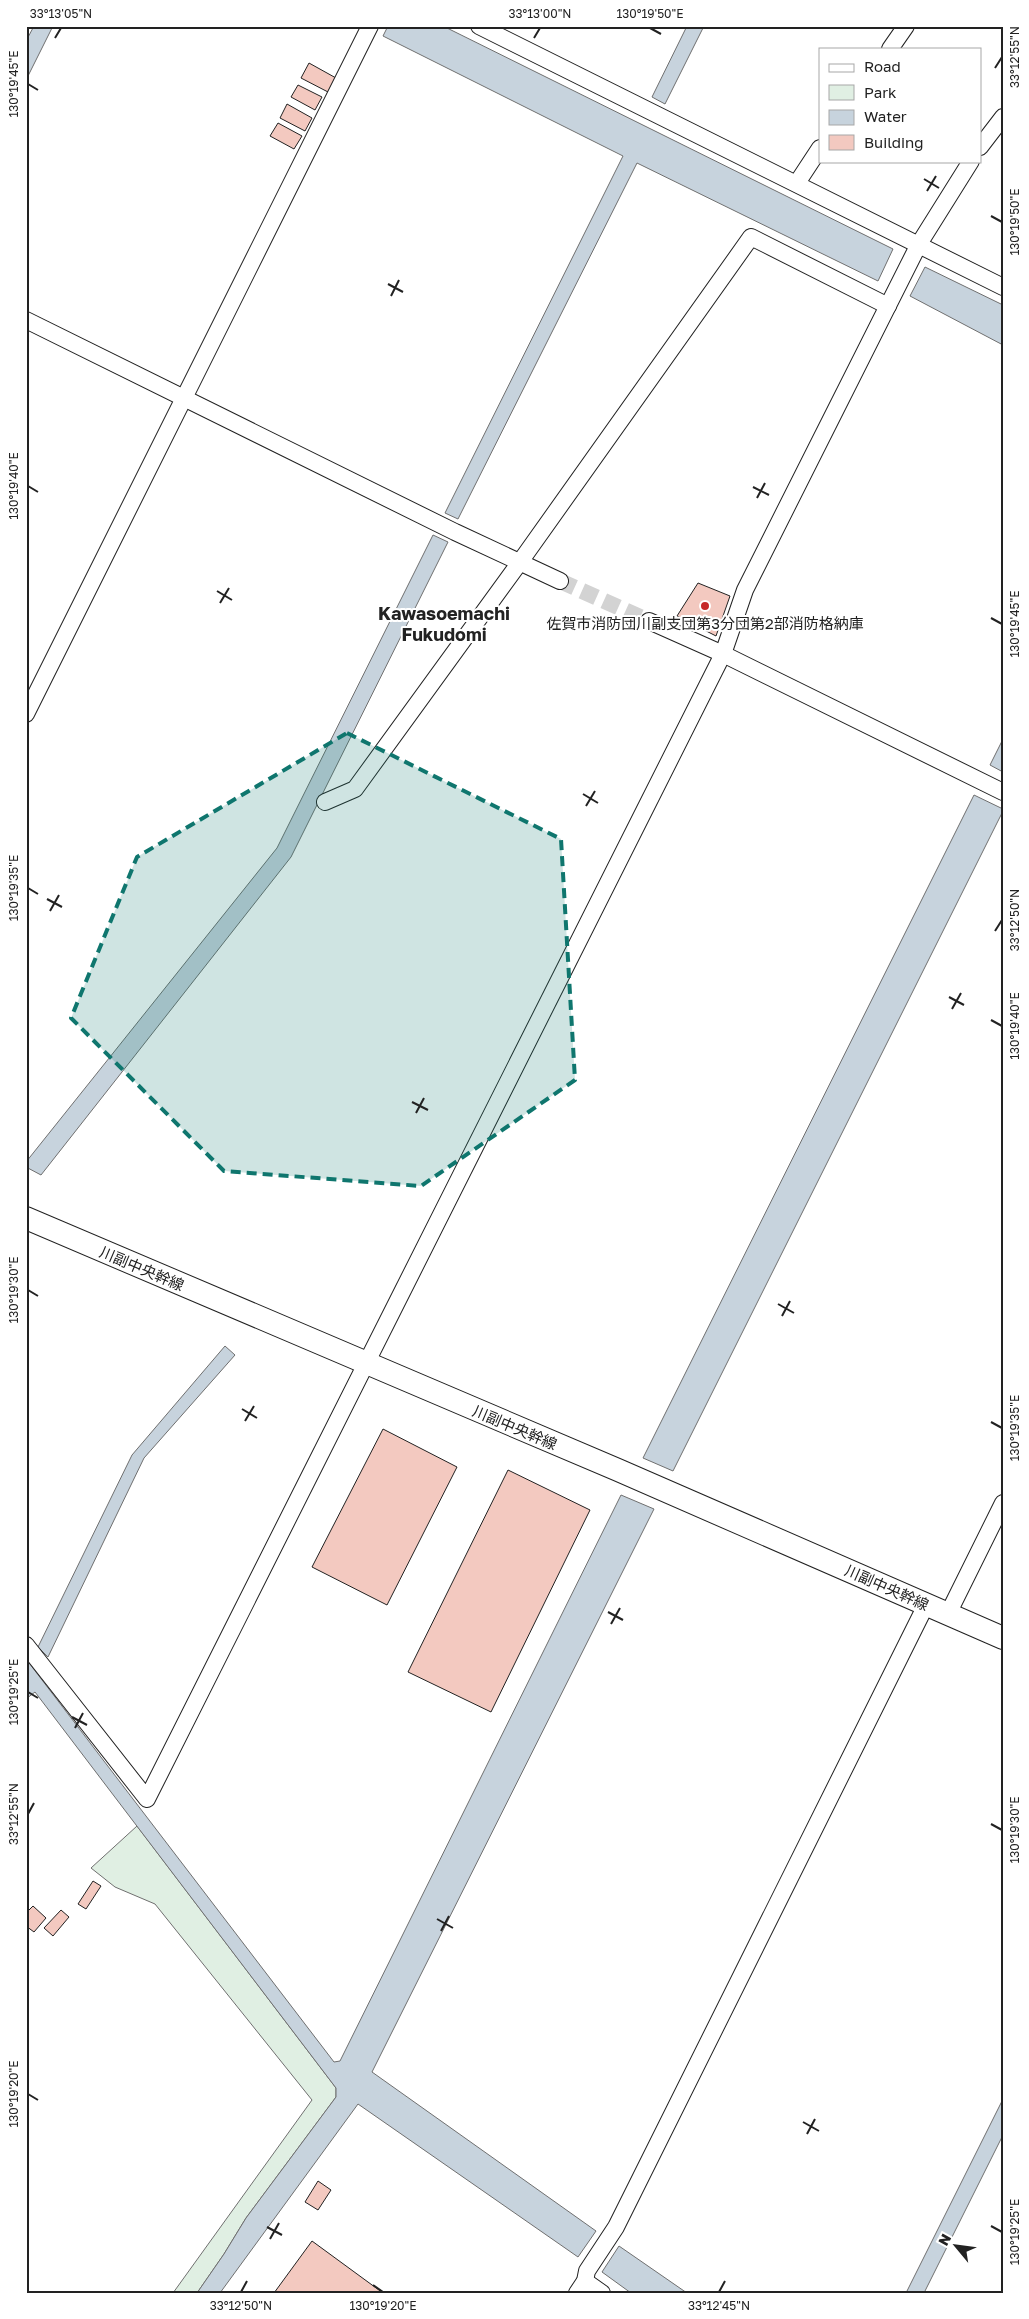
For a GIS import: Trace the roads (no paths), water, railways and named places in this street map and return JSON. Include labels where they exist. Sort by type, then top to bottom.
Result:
[{"type":"street","points":[[26,714],[370,26]]},
{"type":"street","points":[[479,26],[1003,287]]},
{"type":"street","points":[[891,48],[906,26]]},
{"type":"street","points":[[982,144],[1003,117]]},
{"type":"street","points":[[797,183],[819,150]]},
{"type":"street","points":[[26,1645],[146,1799],[367,1364],[723,654],[745,590],[919,244],[970,162]]},
{"type":"street","points":[[325,802],[355,789],[752,237],[888,306]]},
{"type":"street","points":[[26,320],[446,528],[560,581]]},
{"type":"street","points":[[649,621],[723,654],[1003,792]]},
{"type":"street","name":"川副中央幹線","points":[[26,1218],[618,1470],[1003,1638]]},
{"type":"street","points":[[948,1614],[1003,1503]]},
{"type":"street","points":[[602,2293],[581,2287],[587,2271],[616,2227],[926,1605]]},
{"type":"water","points":[[34,26],[53,26],[26,80],[26,41]]},
{"type":"water","points":[[388,26],[443,26],[893,249],[878,281],[637,163],[458,519],[445,513],[623,156],[383,36]]},
{"type":"water","points":[[687,26],[704,26],[665,104],[652,97]]},
{"type":"water","points":[[925,267],[1003,305],[1003,345],[910,296]]},
{"type":"water","points":[[433,535],[448,542],[291,857],[41,1175],[26,1167],[26,1162],[277,848]]},
{"type":"water","points":[[1003,739],[1003,772],[990,765]]},
{"type":"water","points":[[974,795],[1003,809],[1003,811],[673,1471],[643,1458]]},
{"type":"water","points":[[225,1346],[235,1355],[144,1458],[48,1657],[38,1647],[132,1455]]},
{"type":"water","points":[[621,1495],[654,1509],[372,2072],[596,2231],[578,2257],[358,2104],[220,2293],[197,2293],[246,2218],[336,2097],[336,2088],[35,1692],[26,1699],[26,1659],[334,2062],[340,2061]]},
{"type":"water","points":[[1003,2099],[1003,2135],[924,2293],[906,2293]]},
{"type":"water","points":[[619,2246],[687,2293],[631,2293],[602,2272]]},
{"type":"tunnel","points":[[560,581],[649,621]]},
{"type":"place","name":"佐賀市消防団川副支団第3分団第2部消防格納庫","points":[[705,606]]},
{"type":"district","name":"Kawasoemachi Fukudomi","points":[[444,623]]}]
